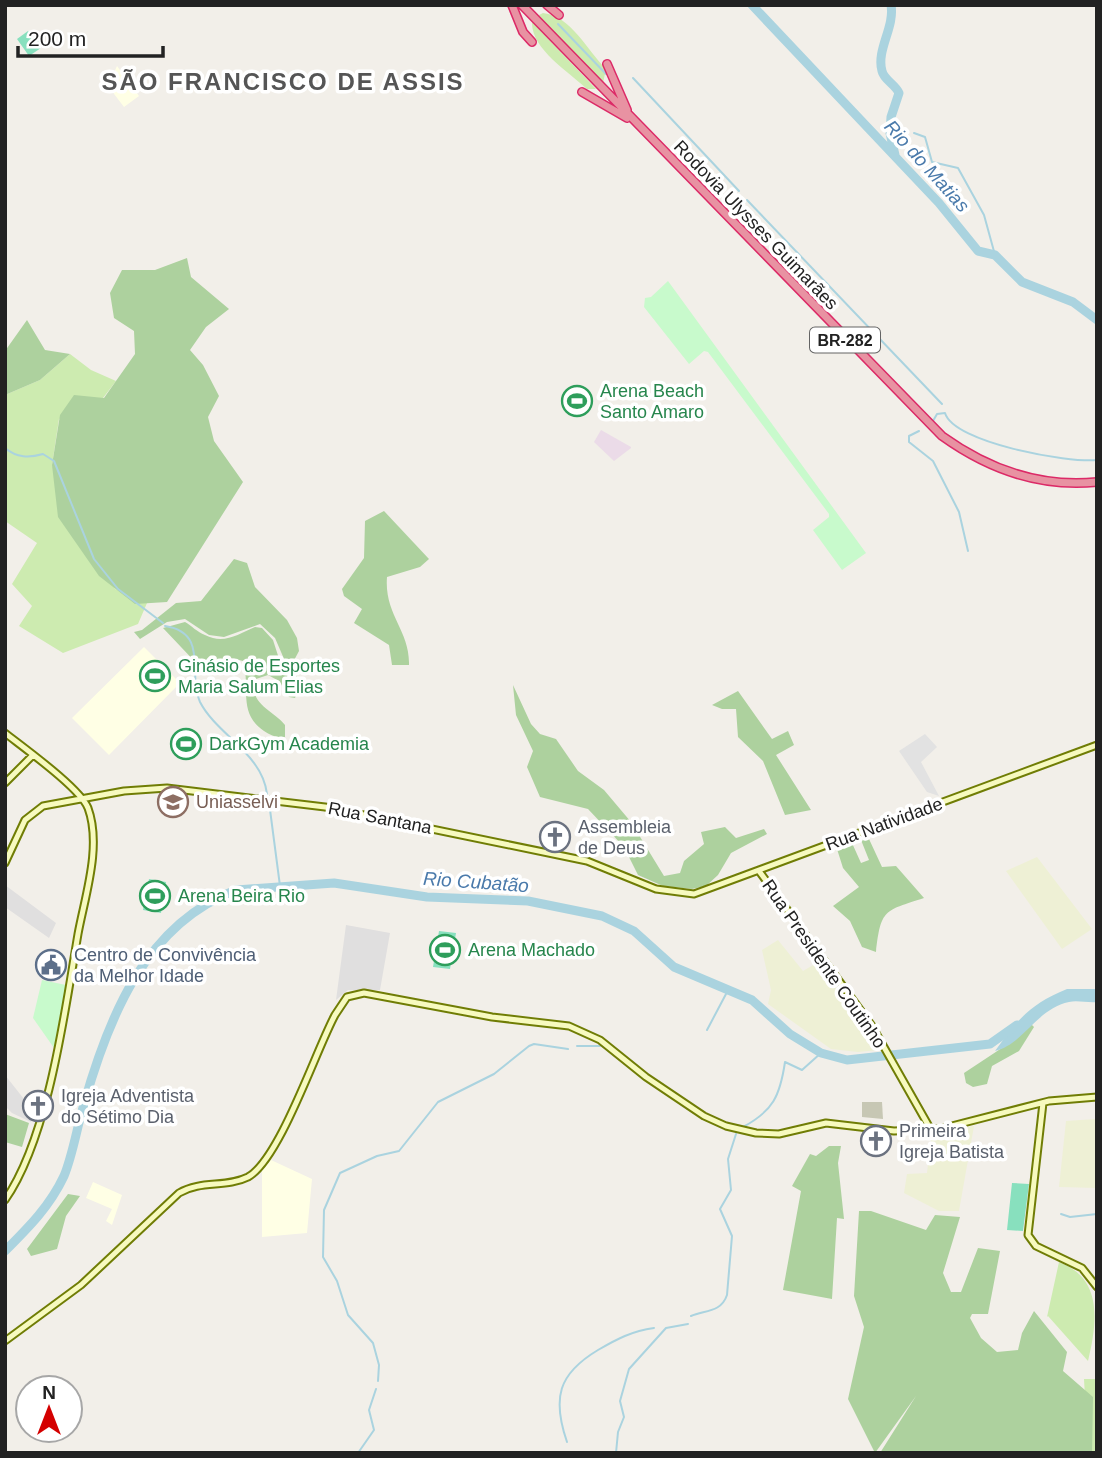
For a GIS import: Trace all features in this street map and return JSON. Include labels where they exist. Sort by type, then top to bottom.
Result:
[{"type":"highway","points":[[512,5],[523,32],[532,42]]},
{"type":"highway","name":"Rodovia Ulysses Guimarães","points":[[522,5],[942,436],[990,466],[1026,478],[1071,483],[1097,482]]},
{"type":"highway","points":[[547,5],[559,15]]},
{"type":"highway","points":[[607,64],[622,101],[635,122]]},
{"type":"highway","points":[[582,92],[635,122]]},
{"type":"main road","points":[[5,733],[83,798],[90,817],[93,842],[69,993],[55,1060],[26,1162],[5,1200]]},
{"type":"main road","name":"Rua Natividade","points":[[670,893],[704,892],[1097,746]]},
{"type":"main road","points":[[5,783],[33,755]]},
{"type":"main road","points":[[63,782],[69,801]]},
{"type":"main road","name":"Rua Santana","points":[[5,863],[25,820],[43,806],[137,789],[167,788],[301,803],[587,861],[670,893]]},
{"type":"main road","name":"Rua Presidente Coutinho","points":[[759,871],[876,1034],[931,1130]]},
{"type":"main road","points":[[5,1341],[80,1285],[182,1191],[196,1186],[240,1180],[258,1169],[296,1099],[330,1024],[344,1000],[355,994],[382,995],[492,1017],[576,1028],[600,1040],[688,1106],[719,1123],[745,1132],[779,1134],[826,1124],[884,1130],[931,1130],[961,1126],[1043,1103],[1097,1097]]},
{"type":"main road","points":[[1043,1103],[1027,1235],[1037,1246],[1082,1268],[1097,1287]]},
{"type":"shaded area","points":[[117,66],[139,96],[124,107],[108,86]]},
{"type":"shaded area","points":[[601,430],[631,448],[614,461],[594,442]]},
{"type":"shaded area","points":[[144,647],[180,683],[109,755],[72,718]]},
{"type":"shaded area","points":[[925,734],[937,747],[921,762],[939,796],[927,792],[899,751]]},
{"type":"shaded area","points":[[1037,857],[1092,929],[1062,949],[1006,871]]},
{"type":"shaded area","points":[[5,885],[56,923],[49,938],[5,907]]},
{"type":"shaded area","points":[[346,925],[390,933],[380,990],[348,990],[336,1000]]},
{"type":"shaded area","points":[[778,940],[803,971],[820,961],[879,1050],[858,1052],[831,1049],[768,1004],[771,990],[762,950]]},
{"type":"shaded area","points":[[5,1075],[35,1113],[31,1122],[12,1113],[5,1106]]},
{"type":"shaded area","points":[[862,1102],[882,1102],[883,1119],[862,1117]]},
{"type":"shaded area","points":[[1097,1111],[1097,1188],[1059,1187],[1066,1121],[1095,1119]]},
{"type":"shaded area","points":[[974,1126],[959,1211],[939,1211],[904,1193],[907,1174],[927,1173],[932,1132]]},
{"type":"shaded area","points":[[271,1160],[312,1179],[307,1233],[262,1237],[262,1168]]},
{"type":"shaded area","points":[[93,1182],[122,1195],[112,1225],[106,1221],[112,1209],[86,1198]]},
{"type":"green space","points":[[543,13],[562,20],[578,35],[606,69],[603,83],[537,16]]},
{"type":"green space","points":[[532,22],[596,89],[587,89],[544,51],[533,32]]},
{"type":"green space","points":[[28,31],[33,37],[36,35],[41,48],[29,56],[17,39]]},
{"type":"green space","points":[[187,258],[191,277],[229,309],[206,327],[190,350],[203,365],[219,396],[208,417],[214,441],[243,482],[167,602],[135,604],[99,576],[58,517],[52,465],[60,415],[74,395],[104,398],[135,354],[134,331],[114,318],[110,293],[122,270],[155,270]]},
{"type":"green space","points":[[668,281],[866,553],[842,570],[813,530],[829,517],[829,514],[708,352],[704,351],[689,364],[644,307],[645,298],[651,297]]},
{"type":"green space","points":[[27,320],[45,350],[70,354],[40,380],[5,395],[5,351]]},
{"type":"green space","points":[[70,354],[91,370],[116,381],[103,398],[59,419],[52,465],[115,589],[147,603],[138,624],[63,653],[19,626],[32,606],[12,584],[37,543],[5,521],[5,395],[40,380]]},
{"type":"green space","points":[[384,511],[429,559],[420,567],[387,577],[389,602],[406,642],[409,665],[392,665],[389,645],[354,623],[362,609],[344,596],[342,589],[364,558],[365,521]]},
{"type":"green space","points":[[234,559],[247,563],[255,587],[287,620],[297,638],[299,651],[291,666],[302,686],[297,689],[275,638],[260,624],[224,637],[209,635],[185,619],[167,622],[140,639],[134,632],[142,630],[176,603],[201,601]]},
{"type":"green space","points":[[185,622],[212,638],[225,639],[255,627],[262,628],[273,640],[282,668],[297,693],[295,698],[289,697],[279,681],[268,675],[256,679],[254,688],[258,701],[285,725],[285,737],[276,737],[266,732],[250,716],[243,661],[231,658],[199,666],[163,628]]},
{"type":"green space","points":[[513,685],[531,724],[540,734],[556,739],[578,771],[604,790],[631,822],[664,876],[680,873],[684,861],[704,844],[701,832],[725,827],[736,838],[764,829],[767,834],[731,853],[718,875],[706,886],[692,889],[663,886],[638,875],[624,847],[588,809],[540,797],[527,767],[533,751],[516,715]]},
{"type":"green space","points":[[738,691],[772,739],[788,731],[794,745],[776,755],[811,810],[785,815],[763,761],[738,737],[736,709],[722,709],[712,705]]},
{"type":"green space","points":[[869,839],[882,867],[896,866],[924,898],[893,909],[887,914],[880,927],[876,952],[862,947],[850,921],[833,906],[859,887],[843,868],[837,849],[852,843],[861,863],[869,860],[861,840]]},
{"type":"green space","name":"Arena Beira Rio","points":[[149,879],[166,882],[161,913],[143,910]]},
{"type":"green space","name":"Arena Machado","points":[[439,931],[456,933],[450,969],[433,967]]},
{"type":"green space","points":[[42,980],[66,985],[54,1048],[33,1018]]},
{"type":"green space","points":[[1030,1023],[1034,1027],[1019,1051],[992,1066],[987,1084],[973,1087],[966,1083],[964,1073],[1017,1038]]},
{"type":"green space","points":[[5,1114],[29,1123],[22,1147],[5,1142]]},
{"type":"green space","points":[[829,1146],[841,1146],[838,1163],[844,1219],[837,1218],[832,1299],[783,1290],[801,1191],[792,1186],[810,1154],[816,1156]]},
{"type":"green space","points":[[1012,1183],[1029,1184],[1023,1231],[1007,1230]]},
{"type":"green space","points":[[68,1194],[80,1196],[66,1216],[57,1249],[31,1256],[27,1249]]},
{"type":"green space","points":[[859,1211],[871,1211],[926,1230],[935,1215],[960,1217],[943,1273],[951,1292],[961,1292],[978,1248],[1000,1251],[988,1314],[972,1314],[970,1318],[981,1338],[997,1352],[1018,1350],[1022,1333],[1034,1311],[1067,1352],[1063,1371],[1093,1397],[1092,1453],[880,1453],[916,1396],[875,1453],[848,1399],[864,1327],[854,1296]]},
{"type":"green space","points":[[1059,1262],[1083,1278],[1090,1290],[1095,1316],[1088,1361],[1047,1317]]},
{"type":"green space","points":[[1084,1379],[1097,1379],[1097,1453],[1088,1453]]},
{"type":"water","points":[[1067,989],[1097,989],[1097,1002],[1072,1001],[1057,1006],[1038,1019],[1014,1042],[995,1051],[1025,1014]]},
{"type":"waterway","name":"Rio do Matias","points":[[752,5],[939,203],[978,251],[995,255],[1022,282],[1073,302],[1097,320]]},
{"type":"waterway","points":[[891,5],[892,13],[881,63],[883,74],[899,93],[891,117],[890,133],[895,155]]},
{"type":"waterway","points":[[558,24],[606,74]]},
{"type":"waterway","points":[[633,78],[739,191]]},
{"type":"waterway","points":[[914,133],[925,137],[932,162],[958,168],[984,215],[995,255]]},
{"type":"waterway","points":[[747,200],[942,404]]},
{"type":"waterway","points":[[933,421],[937,414],[945,413],[953,424],[989,442],[1062,458],[1097,460]]},
{"type":"waterway","points":[[919,431],[909,436],[909,442],[933,461],[959,512],[968,551]]},
{"type":"waterway","points":[[5,448],[23,456],[43,454],[54,461],[94,559],[118,589],[163,623]]},
{"type":"waterway","points":[[165,626],[179,630],[188,637],[195,656],[195,680],[200,702],[217,725],[257,767],[267,794]]},
{"type":"waterway","points":[[269,802],[280,886]]},
{"type":"waterway","name":"Rio Cubatão","points":[[5,1251],[46,1207],[64,1176],[105,1039],[135,978],[154,950],[177,926],[204,905],[236,890],[334,883],[427,897],[528,901],[602,916],[634,931],[674,967],[752,1000],[790,1034],[821,1053],[847,1060],[990,1044],[1017,1025]]},
{"type":"waterway","points":[[707,1030],[726,994],[733,990]]},
{"type":"waterway","points":[[378,1381],[379,1365],[373,1343],[348,1315],[337,1281],[323,1257],[324,1210],[340,1173],[377,1156],[399,1151],[438,1102],[494,1074],[529,1046],[534,1044],[568,1049]]},
{"type":"waterway","points":[[577,1046],[600,1046]]},
{"type":"waterway","points":[[743,1127],[762,1115],[773,1101],[781,1084],[785,1062],[802,1070],[821,1053]]},
{"type":"waterway","points":[[691,1316],[716,1308],[727,1295],[732,1236],[720,1209],[731,1190],[728,1159],[736,1134]]},
{"type":"waterway","points":[[1061,1214],[1070,1217],[1097,1214]]},
{"type":"waterway","points":[[616,1453],[618,1432],[624,1417],[620,1401],[629,1369],[666,1328],[688,1324]]},
{"type":"waterway","points":[[567,1442],[562,1426],[560,1400],[562,1388],[574,1368],[598,1350],[625,1336],[654,1328]]},
{"type":"waterway","points":[[358,1453],[374,1430],[369,1410],[376,1389]]},
{"type":"place","name":"Arena Beach Santo Amaro","points":[[577,401]]},
{"type":"place","name":"Ginásio de Esportes Maria Salum Elias","points":[[155,676]]},
{"type":"place","name":"DarkGym Academia","points":[[186,744]]},
{"type":"place","name":"Uniasselvi","points":[[173,802]]},
{"type":"place","name":"Assembleia de Deus","points":[[555,837]]},
{"type":"place","name":"Arena Beira Rio","points":[[155,896]]},
{"type":"place","name":"Arena Machado","points":[[445,950]]},
{"type":"place","name":"Centro de Convivência da Melhor Idade","points":[[51,965]]},
{"type":"place","name":"Igreja Adventista do Sétimo Dia","points":[[38,1106]]},
{"type":"place","name":"Primeira Igreja Batista","points":[[876,1141]]},
{"type":"district","name":"SÃO FRANCISCO DE ASSIS","points":[[283,81]]}]
